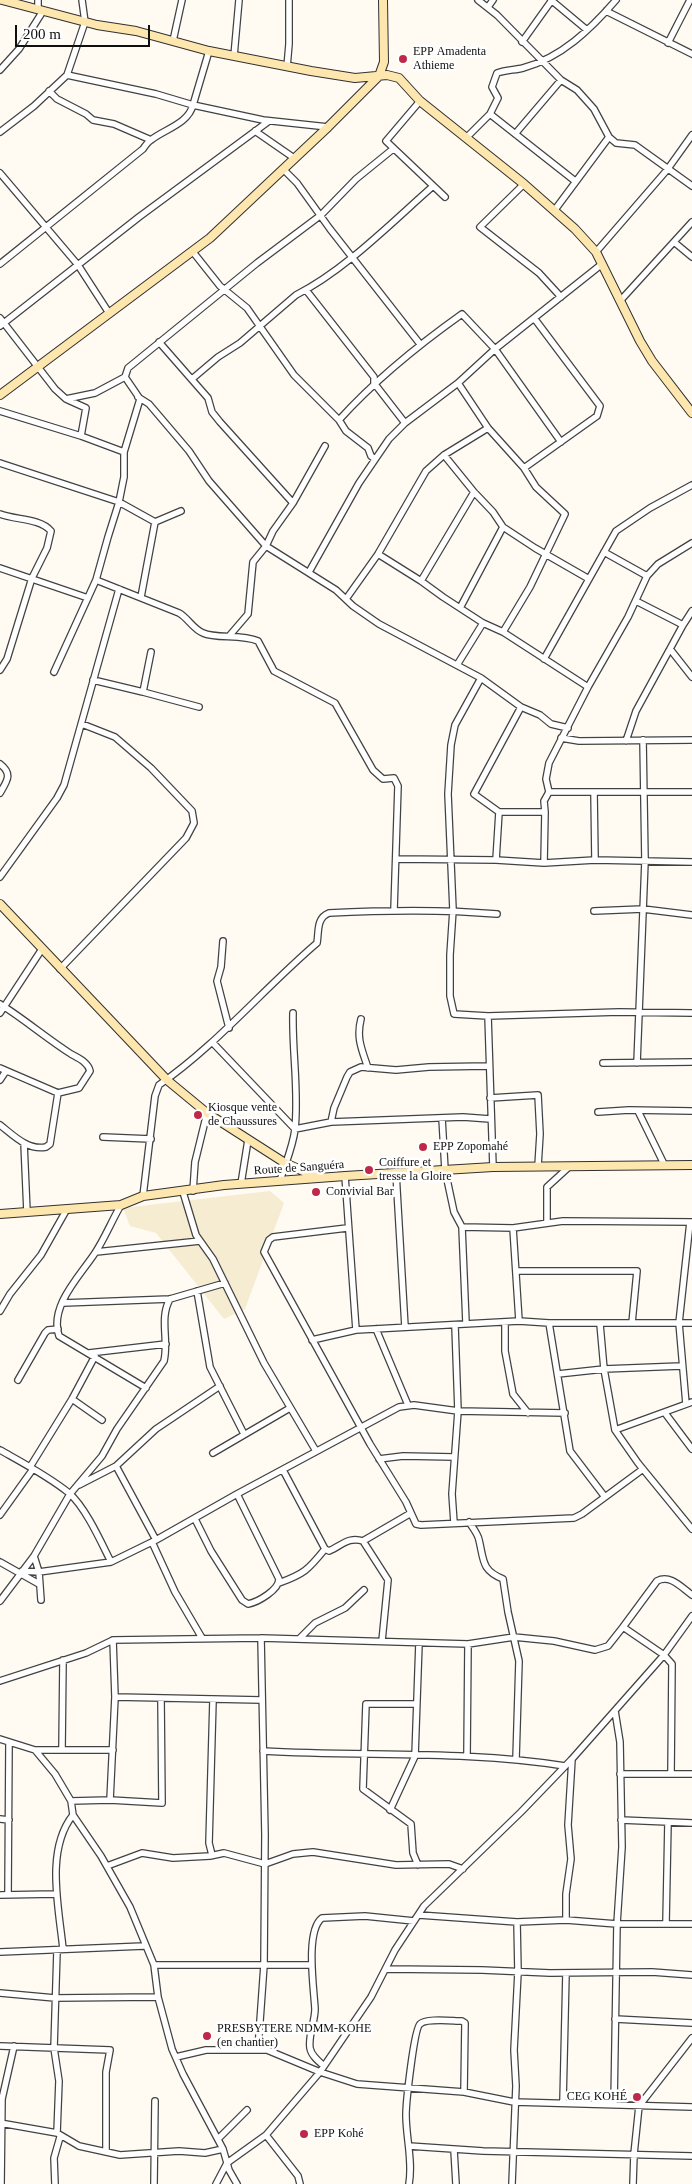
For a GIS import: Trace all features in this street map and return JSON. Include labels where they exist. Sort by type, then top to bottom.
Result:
[{"type":"street","points":[[2,0],[85,22],[136,31],[234,56],[342,76],[387,75],[399,78],[420,101],[524,184],[575,229],[596,252],[652,361],[692,413]]},
{"type":"street","points":[[0,70],[19,49],[41,10],[38,0]]},
{"type":"street","points":[[0,132],[34,106],[67,75],[85,22],[82,0]]},
{"type":"street","points":[[173,41],[182,0]]},
{"type":"street","points":[[234,56],[238,0]]},
{"type":"street","points":[[287,66],[289,0]]},
{"type":"street","points":[[0,395],[193,252],[239,212],[379,76],[384,62],[383,0]]},
{"type":"street","points":[[478,0],[488,7],[561,80],[577,90],[594,110],[609,137],[616,143],[635,145],[692,186]]},
{"type":"street","points":[[488,7],[493,0]]},
{"type":"street","points":[[522,42],[552,0],[587,30]]},
{"type":"street","points":[[466,138],[490,114],[498,98],[492,88],[497,73],[523,68],[561,52],[587,30],[616,0]]},
{"type":"street","points":[[668,43],[690,0]]},
{"type":"street","points":[[606,11],[692,54]]},
{"type":"street","points":[[0,264],[143,149],[151,140],[185,118],[190,112],[209,51]]},
{"type":"street","points":[[0,59],[8,62]]},
{"type":"street","points":[[67,75],[118,85],[269,121],[328,127]]},
{"type":"street","points":[[514,134],[561,80]]},
{"type":"street","points":[[49,91],[57,99],[86,114],[92,120],[114,124],[151,140]]},
{"type":"street","points":[[420,101],[386,141],[432,187],[445,197]]},
{"type":"street","points":[[490,114],[576,181]]},
{"type":"street","points":[[86,408],[59,394],[1,322],[269,121]]},
{"type":"street","points":[[255,131],[294,158]]},
{"type":"street","points":[[596,252],[668,170],[692,135]]},
{"type":"street","points":[[554,211],[609,137]]},
{"type":"street","points":[[66,399],[103,390],[125,377],[128,368],[321,215],[356,180],[394,149]]},
{"type":"street","points":[[284,169],[297,183],[330,229],[420,344]]},
{"type":"street","points":[[0,173],[44,228],[78,265],[109,313]]},
{"type":"street","points":[[524,184],[480,227],[539,274],[561,297]]},
{"type":"street","points":[[192,379],[296,295],[306,290],[353,256],[432,187]]},
{"type":"street","points":[[620,301],[692,222]]},
{"type":"street","points":[[674,242],[692,257]]},
{"type":"street","points":[[193,252],[224,290],[239,300],[260,325],[294,375],[339,420],[346,431],[368,448],[370,456],[375,459]]},
{"type":"street","points":[[309,572],[359,483],[389,439],[404,424],[458,383],[495,349],[602,264]]},
{"type":"street","points":[[306,290],[374,377],[374,383],[404,424]]},
{"type":"street","points":[[339,420],[374,383],[420,344],[462,314],[495,349],[561,442]]},
{"type":"street","points":[[524,468],[597,416],[600,406],[534,318]]},
{"type":"street","points":[[159,342],[208,398],[212,412],[220,422],[293,503]]},
{"type":"street","points":[[54,672],[96,580],[120,502],[124,477],[124,452],[140,399],[125,377]]},
{"type":"street","points":[[458,383],[488,428],[524,468],[536,487],[565,514],[530,588],[503,632]]},
{"type":"street","points":[[80,436],[87,395]]},
{"type":"street","points":[[138,397],[149,404],[183,444],[210,481],[266,546],[309,572],[379,624],[481,678],[521,707],[540,715],[551,724],[568,728]]},
{"type":"street","points":[[0,412],[80,436],[124,452]]},
{"type":"street","points":[[346,599],[378,554],[426,471],[444,455],[488,428]]},
{"type":"street","points":[[230,635],[247,616],[251,567],[293,503],[325,446]]},
{"type":"street","points":[[444,455],[503,526],[589,579]]},
{"type":"street","points":[[0,463],[120,502],[155,522]]},
{"type":"street","points":[[544,659],[616,530],[692,485]]},
{"type":"street","points":[[421,581],[474,492]]},
{"type":"street","points":[[155,522],[181,510]]},
{"type":"street","points":[[0,514],[35,522],[50,528],[52,531],[47,548],[32,578],[6,659],[0,670]]},
{"type":"street","points":[[141,597],[155,522]]},
{"type":"street","points":[[460,608],[503,526]]},
{"type":"street","points":[[544,863],[544,801],[549,792],[546,779],[549,763],[588,687],[636,601],[647,576],[658,564],[692,543]]},
{"type":"street","points":[[604,552],[647,576]]},
{"type":"street","points":[[378,554],[460,608],[503,632],[588,687]]},
{"type":"street","points":[[0,568],[88,598]]},
{"type":"street","points":[[96,580],[184,616],[201,633],[230,635],[260,642],[274,671],[335,703],[373,770],[383,779],[394,778],[397,781],[394,910]]},
{"type":"street","points":[[0,877],[57,798],[64,785],[119,589]]},
{"type":"street","points":[[636,601],[683,625]]},
{"type":"street","points":[[626,741],[636,711],[692,611]]},
{"type":"street","points":[[456,665],[483,622]]},
{"type":"street","points":[[670,649],[692,678]]},
{"type":"street","points":[[143,692],[151,652]]},
{"type":"street","points":[[481,678],[452,733],[448,794],[453,910],[450,955],[452,1011],[456,1015],[488,1016],[639,1012],[692,1013]]},
{"type":"street","points":[[93,680],[199,707]]},
{"type":"street","points":[[521,707],[474,794],[499,812],[545,812]]},
{"type":"street","points":[[60,968],[186,838],[194,820],[192,811],[151,768],[107,733],[82,724]]},
{"type":"street","points":[[561,738],[580,741],[692,740]]},
{"type":"street","points":[[637,1063],[646,861],[643,740]]},
{"type":"street","points":[[0,764],[7,769],[8,774],[0,793]]},
{"type":"street","points":[[549,792],[692,792]]},
{"type":"street","points":[[594,792],[595,860]]},
{"type":"street","points":[[496,860],[499,812]]},
{"type":"street","points":[[396,859],[496,860],[544,863],[595,860],[692,862]]},
{"type":"street","points":[[1,908],[167,1080],[207,1113],[248,1140],[285,1163],[318,1178]]},
{"type":"street","points":[[594,911],[643,909],[692,915]]},
{"type":"street","points":[[143,1196],[155,1096],[159,1085],[213,1043],[286,970],[317,943],[319,924],[325,915],[329,912],[394,910],[453,910],[497,914]]},
{"type":"street","points":[[223,941],[221,967],[217,981],[229,1028]]},
{"type":"street","points":[[0,1013],[2,1005],[42,949]]},
{"type":"street","points":[[0,1080],[3,1070],[58,1093],[79,1088],[90,1074],[90,1068],[2,1005]]},
{"type":"street","points":[[280,1181],[292,1146],[295,1129],[296,1076],[293,1046],[293,1013]]},
{"type":"street","points":[[488,1016],[488,1066],[493,1167]]},
{"type":"street","points":[[361,1019],[358,1032],[359,1044],[368,1068]]},
{"type":"street","points":[[213,1043],[295,1129]]},
{"type":"street","points":[[603,1063],[692,1062]]},
{"type":"street","points":[[331,1122],[334,1108],[347,1077],[356,1070],[368,1068],[396,1070],[429,1067],[488,1066]]},
{"type":"street","points":[[0,1125],[24,1143],[41,1148],[50,1144],[58,1093]]},
{"type":"street","points":[[490,1098],[538,1096],[540,1134],[538,1166]]},
{"type":"street","points":[[638,1111],[664,1164]]},
{"type":"street","points":[[598,1112],[692,1111]]},
{"type":"street","points":[[193,1191],[195,1162],[207,1113]]},
{"type":"street","points":[[295,1129],[331,1122],[442,1118],[490,1119]]},
{"type":"street","points":[[442,1118],[445,1170],[454,1212],[462,1227],[466,1323]]},
{"type":"street","points":[[104,1137],[151,1139]]},
{"type":"street","points":[[241,1184],[248,1140]]},
{"type":"street","points":[[24,1143],[27,1212]]},
{"type":"street","name":"Route de Sanguéra","points":[[0,1214],[120,1204],[143,1196],[241,1184],[345,1176],[493,1167],[664,1164],[692,1166]]},
{"type":"street","points":[[547,1222],[548,1188],[570,1166]]},
{"type":"street","points":[[396,1173],[405,1327]]},
{"type":"street","points":[[345,1176],[347,1228],[356,1330]]},
{"type":"street","points":[[183,1192],[196,1235],[213,1259],[264,1363],[316,1451]]},
{"type":"street","points":[[120,1204],[96,1252],[75,1281],[63,1303],[58,1317],[58,1329],[59,1336],[146,1388]]},
{"type":"street","points":[[0,1311],[10,1294],[41,1255],[67,1208]]},
{"type":"street","points":[[462,1227],[513,1228],[547,1222],[691,1222],[679,1323],[681,1366],[689,1403],[615,1430]]},
{"type":"street","points":[[347,1228],[273,1237],[269,1240],[264,1252],[360,1427],[418,1525],[574,1518],[605,1498],[643,1469]]},
{"type":"street","points":[[513,1228],[519,1321]]},
{"type":"street","points":[[96,1252],[200,1241]]},
{"type":"street","points":[[516,1271],[637,1271],[632,1323]]},
{"type":"street","points":[[63,1303],[170,1299],[225,1283]]},
{"type":"street","points":[[197,1291],[210,1367],[244,1434]]},
{"type":"street","points":[[0,1601],[34,1556],[70,1494],[102,1456],[117,1429],[164,1361],[166,1344],[165,1310],[170,1299]]},
{"type":"street","points":[[312,1340],[356,1330],[455,1326],[466,1323],[519,1321],[600,1324],[692,1323]]},
{"type":"street","points":[[505,1323],[505,1351],[513,1394],[528,1413]]},
{"type":"street","points":[[549,1323],[570,1451],[605,1498]]},
{"type":"street","points":[[600,1324],[604,1369],[615,1430],[643,1469],[691,1527]]},
{"type":"street","points":[[454,1523],[452,1508],[458,1411],[455,1326]]},
{"type":"street","points":[[18,1380],[48,1330],[58,1329]]},
{"type":"street","points":[[376,1329],[408,1405]]},
{"type":"street","points":[[92,1354],[166,1344]]},
{"type":"street","points":[[0,1515],[31,1468],[72,1399],[92,1354]]},
{"type":"street","points":[[558,1374],[604,1369],[681,1366]]},
{"type":"street","points":[[77,1486],[113,1467],[156,1429],[220,1386]]},
{"type":"street","points":[[72,1399],[102,1420]]},
{"type":"street","points":[[20,1573],[111,1562],[154,1541],[360,1427],[400,1407],[408,1405],[458,1411],[565,1413]]},
{"type":"street","points":[[213,1453],[290,1408]]},
{"type":"street","points":[[664,1412],[692,1448]]},
{"type":"street","points":[[0,1450],[70,1494],[91,1524],[111,1562]]},
{"type":"street","points":[[102,1456],[102,1463],[113,1467],[154,1541],[175,1592],[202,1638]]},
{"type":"street","points":[[379,1459],[403,1456],[454,1457]]},
{"type":"street","points":[[282,1470],[325,1549],[329,1551],[354,1538],[363,1541],[388,1580],[382,1641]]},
{"type":"street","points":[[237,1494],[275,1569],[279,1583]]},
{"type":"street","points":[[363,1541],[411,1513]]},
{"type":"street","points":[[195,1519],[211,1551],[245,1603],[248,1604],[255,1602],[279,1583],[300,1575],[310,1568],[325,1549]]},
{"type":"street","points":[[469,1522],[477,1534],[482,1559],[487,1569],[503,1579],[519,1661],[516,1759]]},
{"type":"street","points":[[34,1556],[39,1572],[41,1600]]},
{"type":"street","points":[[0,1562],[39,1584]]},
{"type":"street","points":[[0,1681],[63,1660],[113,1640],[261,1638],[468,1644],[514,1637],[554,1641],[595,1650],[608,1646],[657,1582],[662,1579],[669,1578],[692,1594]]},
{"type":"street","points":[[299,1639],[315,1623],[345,1608],[364,1590]]},
{"type":"street","points":[[216,2184],[227,2164],[266,2135],[320,2072],[356,2022],[395,1950],[414,1921],[437,1892],[463,1869],[572,1759],[664,1655],[692,1616]]},
{"type":"street","points":[[623,1628],[664,1655],[670,1661],[673,1670],[670,1774]]},
{"type":"street","points":[[258,2049],[264,1965],[265,1864],[261,1638]]},
{"type":"street","points":[[110,1800],[114,1697],[113,1640]]},
{"type":"street","points":[[390,1810],[415,1756],[419,1643]]},
{"type":"street","points":[[467,1756],[468,1644]]},
{"type":"street","points":[[62,1749],[63,1660]]},
{"type":"street","points":[[114,1697],[261,1700]]},
{"type":"street","points":[[71,1801],[162,1802],[161,1698]]},
{"type":"street","points":[[212,1855],[209,1843],[213,1700]]},
{"type":"street","points":[[416,1704],[366,1704],[363,1789],[411,1824],[413,1853],[418,1864]]},
{"type":"street","points":[[614,2104],[621,1820],[620,1742],[615,1711]]},
{"type":"street","points":[[0,1739],[35,1750],[113,1750]]},
{"type":"street","points":[[8,1895],[10,1820],[9,1743]]},
{"type":"street","points":[[35,1750],[55,1774],[71,1801],[74,1815],[107,1866],[130,1907],[144,1946],[154,1965],[158,1996],[176,2057],[223,2149],[227,2164],[237,2184]]},
{"type":"street","points":[[262,1750],[365,1755],[467,1756],[516,1759],[565,1766]]},
{"type":"street","points":[[566,1920],[567,1886],[571,1859],[568,1825],[572,1759]]},
{"type":"street","points":[[620,1774],[692,1774]]},
{"type":"street","points":[[55,2184],[54,2158],[59,2135],[59,2080],[54,2048],[55,1998],[60,1950],[56,1894],[60,1842],[65,1826],[74,1815]]},
{"type":"street","points":[[0,1819],[10,1820]]},
{"type":"street","points":[[621,1820],[692,1823]]},
{"type":"street","points":[[666,1924],[668,1822]]},
{"type":"street","points":[[107,1866],[138,1853],[172,1858],[232,1854],[265,1864],[293,1854],[313,1852],[396,1865],[448,1864],[463,1869]]},
{"type":"street","points":[[0,1895],[56,1894]]},
{"type":"street","points":[[419,1915],[517,1922],[566,1920],[617,1924],[692,1924]]},
{"type":"street","points":[[324,2066],[310,2049],[315,2009],[314,1980],[310,1965],[314,1932],[318,1921],[322,1918],[366,1916],[414,1921]]},
{"type":"street","points":[[512,2184],[518,1972],[517,1922]]},
{"type":"street","points":[[0,1952],[144,1946]]},
{"type":"street","points":[[154,1965],[310,1965]]},
{"type":"street","points":[[386,1969],[692,1975]]},
{"type":"street","points":[[563,2102],[566,1973]]},
{"type":"street","points":[[0,1993],[55,1998],[158,1996]]},
{"type":"street","points":[[615,2019],[692,2023]]},
{"type":"street","points":[[409,2184],[409,2146],[406,2112],[414,2038],[418,2026],[424,2021],[462,2021],[466,2027],[464,2092]]},
{"type":"street","points":[[633,2184],[639,2106],[692,2038]]},
{"type":"street","points":[[0,2046],[110,2050],[106,2072],[106,2150]]},
{"type":"street","points":[[1,2184],[2,2099],[14,2046]]},
{"type":"street","points":[[176,2057],[206,2050],[258,2049],[276,2053],[320,2072],[356,2084],[464,2092],[514,2102],[692,2107]]},
{"type":"street","points":[[154,2184],[155,2101]]},
{"type":"street","points":[[218,2139],[247,2110]]},
{"type":"street","points":[[1,2123],[59,2135],[79,2146],[106,2150],[126,2156],[178,2150],[205,2153],[223,2149]]},
{"type":"street","points":[[266,2135],[298,2176],[300,2184]]},
{"type":"street","points":[[409,2146],[454,2150],[692,2156]]},
{"type":"street","points":[[454,2150],[456,2184]]},
{"type":"shaded area","points":[[270,1191],[284,1203],[245,1309],[224,1319],[156,1233],[130,1226],[123,1208]]},
{"type":"place","name":"EPP Amadenta Athieme","points":[[403,59]]},
{"type":"place","name":"Kiosque vente de Chaussures","points":[[198,1115]]},
{"type":"place","name":"EPP Zopomahé","points":[[423,1147]]},
{"type":"place","name":"Coiffure et tresse la Gloire","points":[[369,1170]]},
{"type":"place","name":"Convivial Bar","points":[[316,1192]]},
{"type":"place","name":"PRESBYTERE NDMM-KOHE (en chantier)","points":[[207,2036]]},
{"type":"place","name":"CEG KOHÉ","points":[[637,2097]]},
{"type":"place","name":"EPP Kohé","points":[[304,2134]]}]
